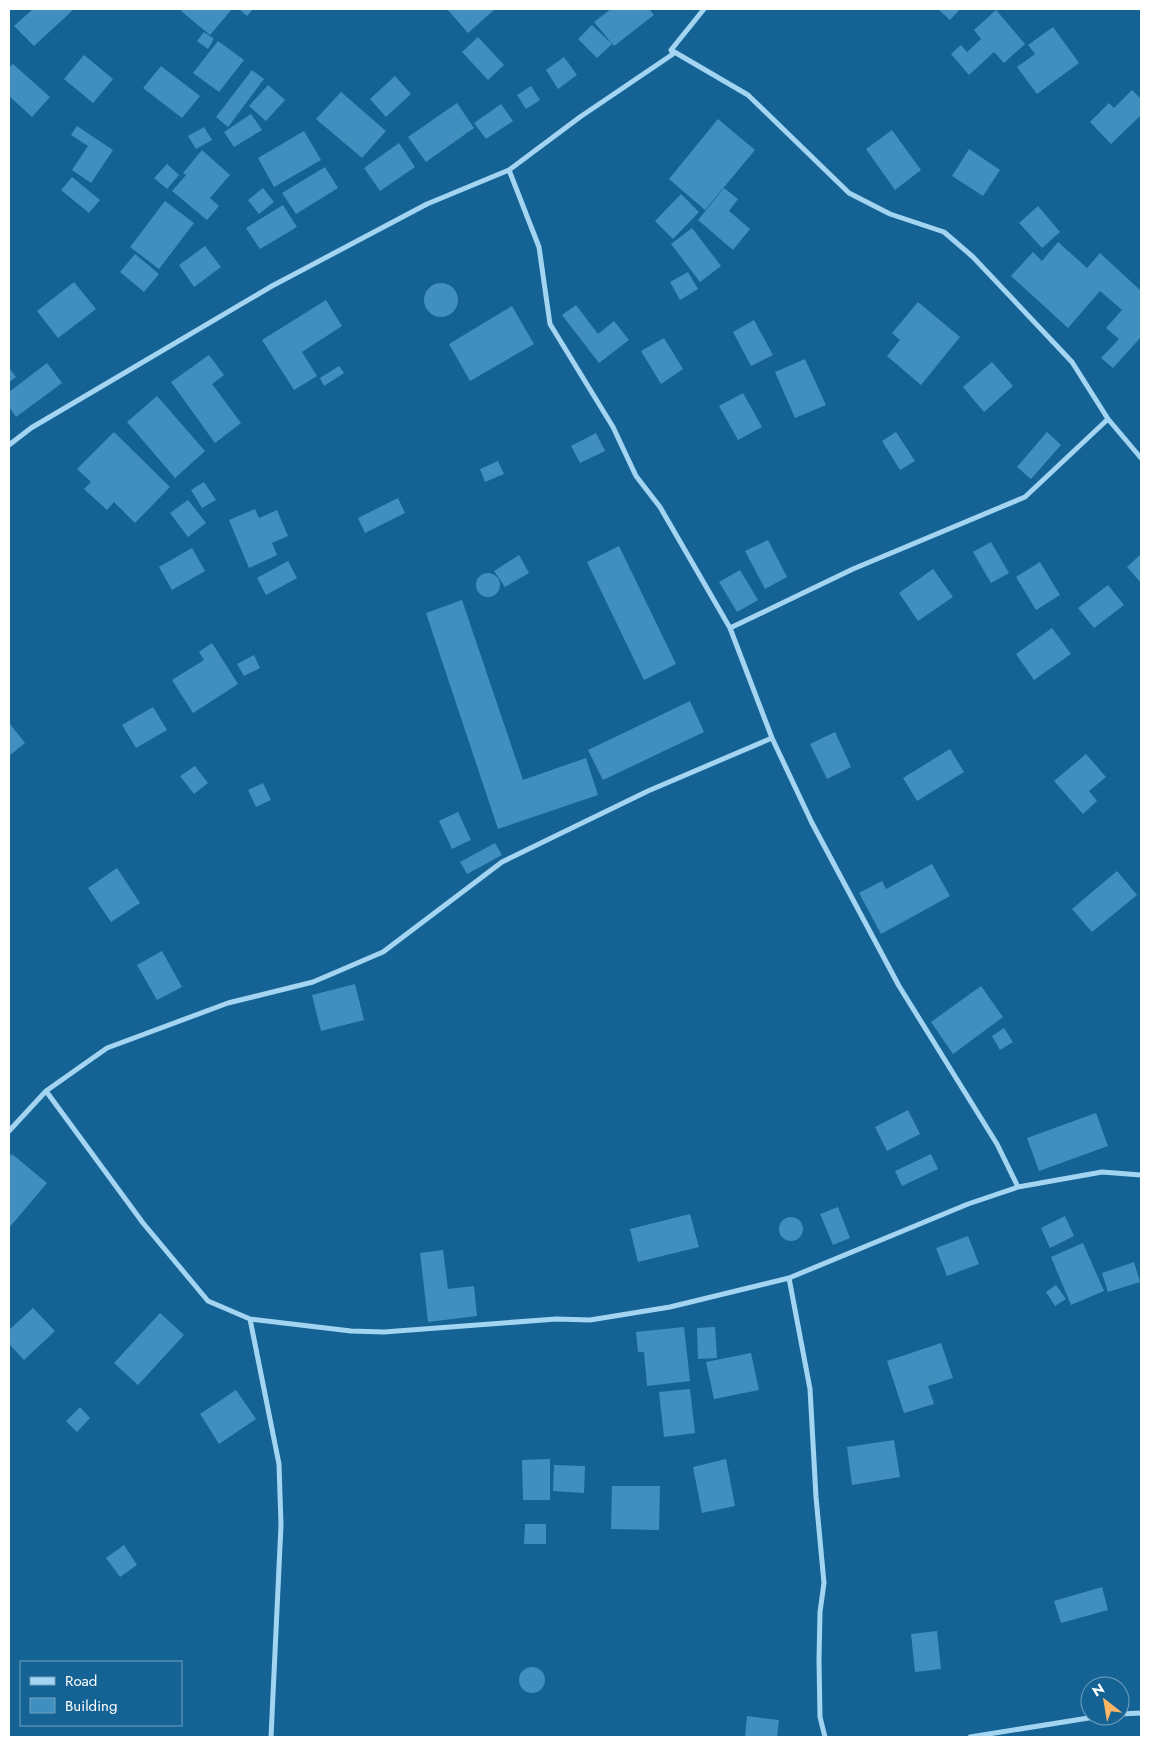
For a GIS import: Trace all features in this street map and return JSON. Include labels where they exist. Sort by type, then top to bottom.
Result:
[{"type":"street","points":[[9,445],[31,428],[272,286],[427,204],[509,170],[580,116],[673,54],[671,50],[704,9]]},
{"type":"street","points":[[671,50],[748,95],[849,193],[890,214],[944,232],[973,256],[1072,362],[1108,419],[1141,458]]},
{"type":"street","points":[[509,170],[539,247],[550,324],[608,419],[636,476],[660,506],[730,628],[772,738],[812,823],[899,986],[997,1144],[1018,1187]]},
{"type":"street","points":[[730,628],[853,569],[1025,497],[1108,419]]},
{"type":"street","points":[[9,1131],[46,1091],[107,1048],[228,1003],[313,982],[383,952],[502,862],[648,791],[772,738]]},
{"type":"street","points":[[46,1091],[143,1223],[208,1302],[250,1319],[305,1327],[384,1332],[556,1319],[590,1320],[670,1307],[789,1278],[968,1204],[1018,1187],[1102,1172],[1141,1175]]},
{"type":"street","points":[[789,1278],[810,1389],[815,1487],[824,1583],[820,1612],[819,1660],[820,1717],[825,1737]]},
{"type":"street","points":[[250,1319],[279,1464],[281,1525],[271,1737]]},
{"type":"street","points":[[970,1737],[1080,1719]]},
{"type":"building","points":[[33,9],[74,9],[34,46],[14,26]]},
{"type":"building","points":[[182,9],[232,9],[210,35],[181,11]]},
{"type":"building","points":[[239,9],[253,9],[247,16]]},
{"type":"building","points":[[447,9],[495,9],[468,33]]},
{"type":"building","points":[[611,9],[649,9],[654,15],[614,46],[594,22]]},
{"type":"building","points":[[938,9],[960,9],[950,20]]},
{"type":"building","points":[[996,10],[1025,44],[1004,63],[994,52],[969,75],[951,54],[961,45],[967,52],[981,39],[974,30]]},
{"type":"building","points":[[592,25],[612,44],[597,58],[578,39]]},
{"type":"building","points":[[1053,27],[1079,63],[1037,94],[1017,67],[1035,54],[1028,45]]},
{"type":"building","points":[[204,32],[214,39],[208,49],[197,41]]},
{"type":"building","points":[[478,37],[504,65],[488,80],[462,52]]},
{"type":"building","points":[[218,41],[244,60],[219,92],[193,73]]},
{"type":"building","points":[[84,55],[113,79],[93,103],[64,79]]},
{"type":"building","points":[[564,57],[577,75],[558,89],[546,70]]},
{"type":"building","points":[[13,64],[50,97],[32,117],[9,96],[9,68]]},
{"type":"building","points":[[161,66],[200,96],[182,118],[143,88]]},
{"type":"building","points":[[252,70],[264,79],[228,127],[216,117]]},
{"type":"building","points":[[395,76],[411,94],[386,117],[370,99]]},
{"type":"building","points":[[268,85],[285,100],[266,121],[249,106]]},
{"type":"building","points":[[531,86],[540,100],[526,109],[517,95]]},
{"type":"building","points":[[1132,90],[1141,99],[1141,115],[1111,144],[1090,122],[1109,103],[1114,108]]},
{"type":"building","points":[[341,92],[386,131],[362,158],[316,119]]},
{"type":"building","points":[[457,103],[474,128],[426,162],[408,137]]},
{"type":"building","points":[[501,104],[513,121],[486,139],[474,123]]},
{"type":"building","points":[[251,114],[262,130],[234,147],[224,132]]},
{"type":"building","points":[[718,119],[755,150],[705,210],[669,179]]},
{"type":"building","points":[[77,126],[113,150],[91,183],[72,170],[88,146],[71,135]]},
{"type":"building","points":[[204,127],[212,140],[196,149],[188,136]]},
{"type":"building","points":[[892,130],[921,170],[895,190],[866,149]]},
{"type":"building","points":[[304,131],[321,160],[274,187],[258,158]]},
{"type":"building","points":[[399,143],[415,167],[380,191],[364,168]]},
{"type":"building","points":[[969,149],[1000,170],[983,196],[952,176]]},
{"type":"building","points":[[202,150],[230,175],[210,198],[219,206],[207,220],[172,191],[186,175],[183,173]]},
{"type":"building","points":[[167,164],[179,175],[167,189],[154,178]]},
{"type":"building","points":[[325,167],[338,188],[296,214],[282,193]]},
{"type":"building","points":[[72,177],[100,200],[89,213],[61,190]]},
{"type":"building","points":[[263,188],[274,202],[259,214],[248,200]]},
{"type":"building","points":[[724,188],[738,199],[729,211],[750,229],[733,250],[698,220]]},
{"type":"building","points":[[681,194],[699,212],[673,239],[655,221]]},
{"type":"building","points":[[165,201],[194,223],[159,269],[130,247]]},
{"type":"building","points":[[283,205],[297,227],[260,249],[246,228]]},
{"type":"building","points":[[1038,206],[1060,232],[1042,248],[1019,223]]},
{"type":"building","points":[[692,228],[721,266],[700,282],[671,244]]},
{"type":"building","points":[[1058,242],[1087,268],[1100,253],[1141,291],[1141,337],[1113,368],[1101,358],[1119,339],[1106,328],[1122,310],[1100,291],[1068,328],[1011,276],[1033,252],[1042,261]]},
{"type":"building","points":[[205,246],[221,267],[194,287],[179,265]]},
{"type":"building","points":[[135,254],[159,274],[144,292],[120,272]]},
{"type":"building","points":[[688,272],[698,289],[680,300],[670,282]]},
{"type":"building","points":[[74,282],[96,309],[58,338],[37,311]]},
{"type":"building","points":[[441,283],[448,284],[453,288],[457,293],[457,307],[453,312],[448,316],[441,317],[434,316],[429,312],[425,307],[424,300],[425,293],[429,288],[434,284]]},
{"type":"building","points":[[326,300],[342,326],[302,352],[317,376],[294,390],[262,340]]},
{"type":"building","points":[[918,302],[960,337],[921,385],[887,356],[900,340],[892,333]]},
{"type":"building","points":[[576,305],[598,334],[614,321],[629,340],[599,363],[562,315]]},
{"type":"building","points":[[512,306],[534,344],[470,381],[449,344]]},
{"type":"building","points":[[754,320],[773,355],[751,366],[733,332]]},
{"type":"building","points":[[664,338],[683,369],[661,384],[641,351]]},
{"type":"building","points":[[209,355],[224,375],[212,384],[241,423],[215,443],[171,382]]},
{"type":"building","points":[[805,359],[826,405],[795,418],[775,372]]},
{"type":"building","points":[[992,362],[1013,386],[984,412],[963,387]]},
{"type":"building","points":[[47,363],[62,383],[16,417],[9,407],[9,392]]},
{"type":"building","points":[[339,366],[344,373],[324,386],[320,378]]},
{"type":"building","points":[[9,368],[16,377],[9,382]]},
{"type":"building","points":[[743,393],[762,427],[738,440],[719,406]]},
{"type":"building","points":[[157,396],[205,451],[175,478],[127,422]]},
{"type":"building","points":[[114,432],[170,487],[135,523],[114,502],[107,510],[84,489],[91,482],[77,469]]},
{"type":"building","points":[[896,432],[915,461],[900,470],[882,441]]},
{"type":"building","points":[[1047,432],[1061,445],[1031,479],[1017,467]]},
{"type":"building","points":[[596,433],[605,451],[580,463],[571,446]]},
{"type":"building","points":[[498,461],[504,474],[485,482],[480,469]]},
{"type":"building","points":[[204,482],[216,500],[202,508],[191,490]]},
{"type":"building","points":[[398,498],[405,513],[365,533],[358,518]]},
{"type":"building","points":[[188,500],[206,523],[188,537],[170,513]]},
{"type":"building","points":[[255,509],[259,518],[277,510],[288,536],[272,543],[277,555],[249,568],[229,520]]},
{"type":"building","points":[[768,540],[787,577],[765,589],[745,551]]},
{"type":"building","points":[[991,542],[1009,573],[991,583],[973,552]]},
{"type":"building","points":[[619,546],[676,664],[644,680],[587,562]]},
{"type":"building","points":[[192,548],[205,571],[172,590],[159,567]]},
{"type":"building","points":[[1141,554],[1141,583],[1127,567]]},
{"type":"building","points":[[519,555],[529,573],[505,587],[494,571]]},
{"type":"building","points":[[288,561],[297,578],[266,595],[257,578]]},
{"type":"building","points":[[1040,562],[1060,595],[1036,610],[1016,577]]},
{"type":"building","points":[[933,569],[953,597],[918,621],[899,593]]},
{"type":"building","points":[[740,570],[758,600],[737,612],[719,582]]},
{"type":"building","points":[[488,573],[497,576],[500,585],[497,594],[488,597],[479,594],[476,585],[479,576]]},
{"type":"building","points":[[1108,585],[1124,605],[1094,628],[1078,608]]},
{"type":"building","points":[[462,600],[523,780],[586,758],[598,795],[498,829],[426,613]]},
{"type":"building","points":[[1052,628],[1071,654],[1034,680],[1016,654]]},
{"type":"building","points":[[212,643],[238,684],[193,713],[172,680],[204,660],[199,652]]},
{"type":"building","points":[[254,655],[260,668],[244,676],[237,664]]},
{"type":"building","points":[[690,701],[704,732],[603,780],[588,750]]},
{"type":"building","points":[[153,707],[167,730],[136,748],[122,725]]},
{"type":"building","points":[[9,725],[25,743],[9,756]]},
{"type":"building","points":[[835,732],[851,767],[827,779],[810,744]]},
{"type":"building","points":[[950,749],[964,772],[917,801],[903,778]]},
{"type":"building","points":[[1086,754],[1106,777],[1089,791],[1097,801],[1083,814],[1054,781]]},
{"type":"building","points":[[195,766],[208,783],[194,794],[180,776]]},
{"type":"building","points":[[263,783],[271,800],[256,807],[248,790]]},
{"type":"building","points":[[458,812],[471,840],[452,849],[439,821]]},
{"type":"building","points":[[495,843],[502,855],[467,874],[460,862]]},
{"type":"building","points":[[932,864],[950,896],[881,934],[859,893],[882,881],[886,889]]},
{"type":"building","points":[[117,868],[140,903],[111,922],[88,888]]},
{"type":"building","points":[[1117,871],[1137,895],[1092,932],[1072,909]]},
{"type":"building","points":[[162,951],[182,987],[157,1000],[137,965]]},
{"type":"building","points":[[355,984],[364,1020],[321,1031],[312,995]]},
{"type":"building","points":[[981,986],[1003,1017],[953,1054],[931,1022]]},
{"type":"building","points":[[1004,1028],[1013,1042],[1000,1050],[992,1036]]},
{"type":"building","points":[[908,1110],[920,1134],[887,1151],[875,1127]]},
{"type":"building","points":[[1096,1113],[1108,1146],[1039,1171],[1027,1138]]},
{"type":"building","points":[[12,1154],[47,1183],[9,1228],[9,1157]]},
{"type":"building","points":[[931,1154],[938,1169],[902,1186],[895,1171]]},
{"type":"building","points":[[838,1207],[850,1238],[833,1245],[820,1214]]},
{"type":"building","points":[[690,1214],[699,1247],[638,1262],[630,1229]]},
{"type":"building","points":[[1065,1216],[1074,1236],[1050,1248],[1041,1228]]},
{"type":"building","points":[[791,1217],[799,1221],[803,1229],[799,1237],[791,1241],[783,1237],[779,1229],[783,1221]]},
{"type":"building","points":[[968,1236],[979,1264],[947,1276],[936,1248]]},
{"type":"building","points":[[1083,1243],[1104,1291],[1071,1305],[1051,1257]]},
{"type":"building","points":[[443,1250],[448,1289],[474,1286],[477,1316],[428,1322],[420,1253]]},
{"type":"building","points":[[1134,1262],[1140,1282],[1108,1292],[1102,1273]]},
{"type":"building","points":[[1056,1285],[1066,1299],[1055,1306],[1046,1292]]},
{"type":"building","points":[[33,1308],[55,1331],[24,1360],[9,1344],[9,1330]]},
{"type":"building","points":[[160,1313],[184,1335],[138,1385],[114,1363]]},
{"type":"building","points":[[684,1327],[690,1381],[647,1386],[644,1352],[638,1352],[636,1332]]},
{"type":"building","points":[[715,1327],[717,1358],[698,1359],[697,1328]]},
{"type":"building","points":[[941,1343],[953,1378],[928,1386],[934,1404],[904,1413],[887,1361]]},
{"type":"building","points":[[751,1353],[759,1390],[714,1399],[706,1362]]},
{"type":"building","points":[[690,1389],[695,1433],[664,1437],[659,1392]]},
{"type":"building","points":[[236,1390],[256,1419],[219,1444],[200,1414]]},
{"type":"building","points":[[80,1407],[90,1418],[77,1432],[66,1421]]},
{"type":"building","points":[[894,1440],[900,1477],[852,1485],[847,1447]]},
{"type":"building","points":[[550,1459],[550,1500],[523,1500],[522,1460]]},
{"type":"building","points":[[726,1459],[735,1506],[702,1513],[693,1467]]},
{"type":"building","points":[[554,1465],[585,1466],[584,1493],[553,1491]]},
{"type":"building","points":[[612,1486],[660,1486],[659,1530],[611,1529]]},
{"type":"building","points":[[525,1524],[546,1524],[546,1544],[524,1544]]},
{"type":"building","points":[[124,1545],[137,1565],[120,1577],[106,1558]]},
{"type":"building","points":[[1102,1587],[1108,1610],[1061,1623],[1054,1601]]},
{"type":"building","points":[[937,1631],[941,1669],[915,1672],[911,1634]]},
{"type":"building","points":[[532,1667],[541,1671],[545,1680],[541,1689],[532,1693],[523,1689],[519,1680],[523,1671]]},
{"type":"building","points":[[747,1716],[779,1720],[777,1737],[745,1737]]}]
